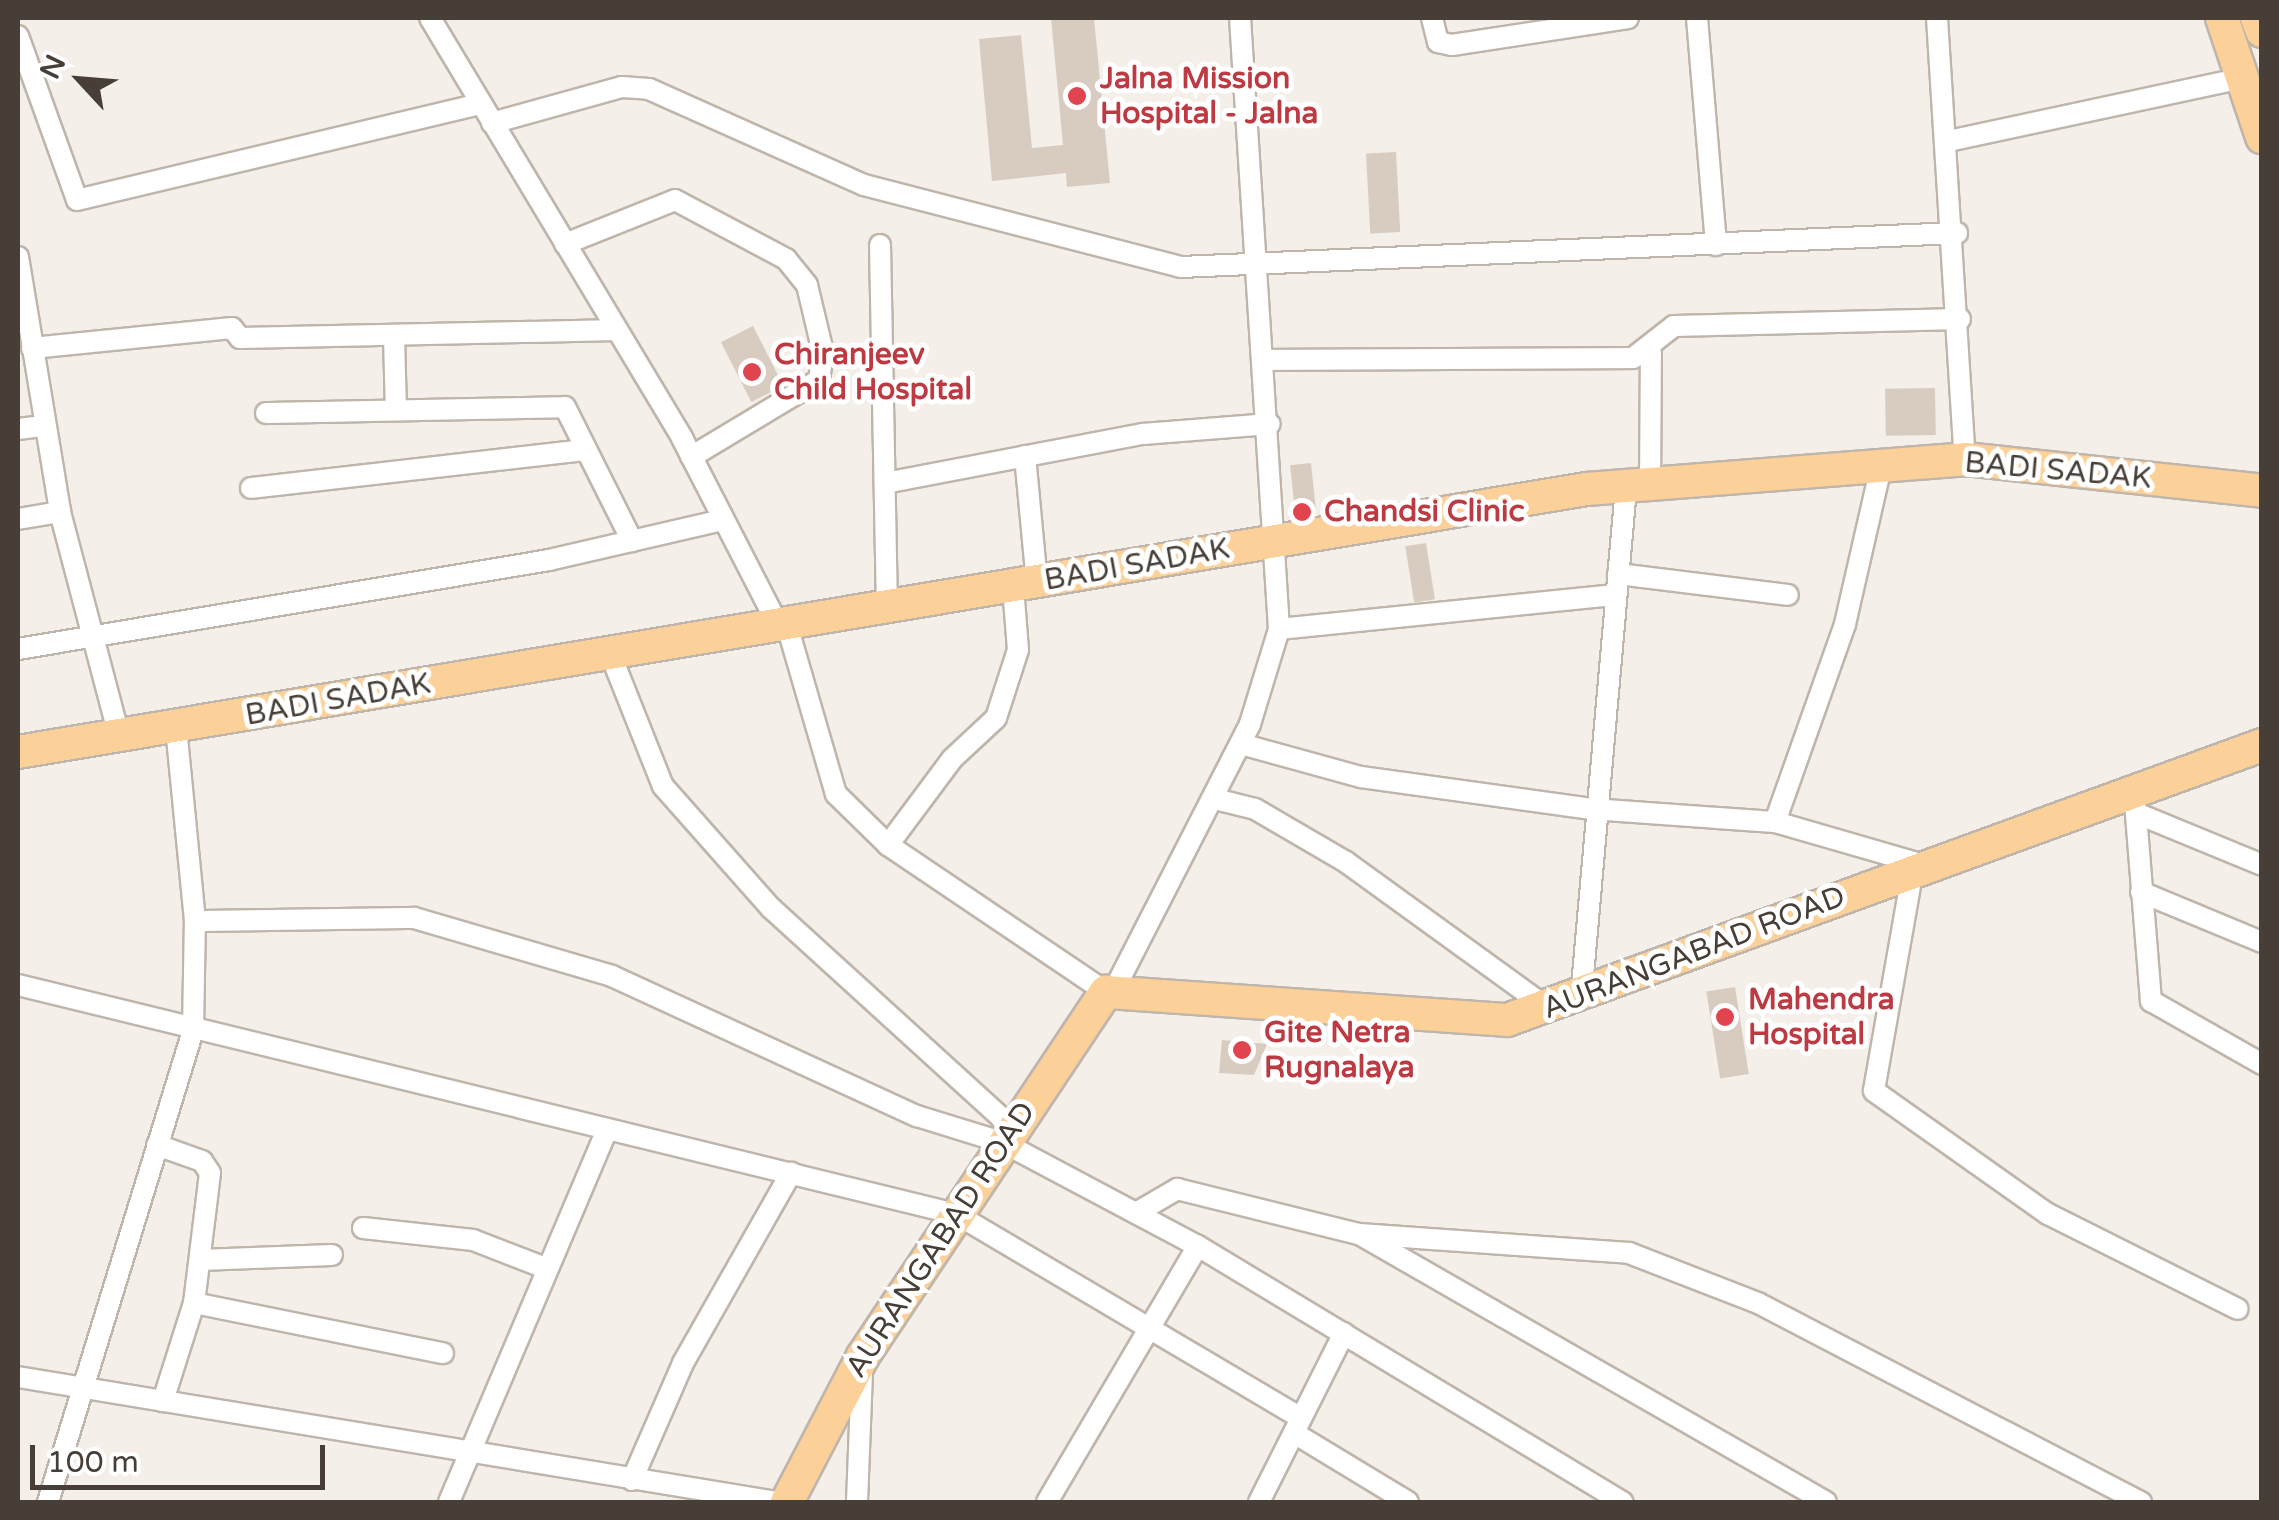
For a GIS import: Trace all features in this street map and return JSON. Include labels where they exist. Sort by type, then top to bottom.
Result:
[{"type":"main road","points":[[2222,18],[2244,67],[2262,137]]},
{"type":"main road","points":[[2257,18],[2262,31]]},
{"type":"main road","name":"BADI SADAK","points":[[18,752],[1279,541],[1638,488],[1880,471],[1965,459],[2262,491]]},
{"type":"main road","name":"AURANGABAD ROAD","points":[[787,1502],[863,1356],[1008,1136],[1110,992],[1456,1022],[1551,1010],[1918,867],[2135,802],[2262,744]]},
{"type":"street","points":[[430,18],[617,330],[782,622],[828,782],[888,844],[1110,992],[1241,744],[1278,629],[1279,541],[1240,18]]},
{"type":"street","points":[[1432,18],[1438,42],[1452,45],[1628,18]]},
{"type":"street","points":[[1697,18],[1716,245]]},
{"type":"street","points":[[1937,18],[1957,234],[1965,459]]},
{"type":"street","points":[[18,36],[77,200],[481,104]]},
{"type":"street","points":[[1948,141],[2244,67]]},
{"type":"street","points":[[492,123],[622,87],[649,89],[864,185],[1164,265],[1259,267],[1957,234]]},
{"type":"street","points":[[564,244],[675,200],[786,260],[808,285],[823,352],[819,380],[691,457]]},
{"type":"street","points":[[880,245],[887,608]]},
{"type":"street","points":[[18,257],[26,338],[60,512],[119,735]]},
{"type":"street","points":[[1582,998],[1592,810],[1617,584],[1638,488],[1650,352],[1674,326],[1960,319]]},
{"type":"street","points":[[26,338],[232,328],[240,338],[617,330]]},
{"type":"street","points":[[394,336],[396,410]]},
{"type":"street","points":[[1266,360],[1650,352]]},
{"type":"street","points":[[266,413],[565,407],[632,540]]},
{"type":"street","points":[[884,483],[1025,456],[1270,424]]},
{"type":"street","points":[[18,429],[44,426]]},
{"type":"street","points":[[251,488],[586,450]]},
{"type":"street","points":[[888,844],[952,759],[996,718],[1018,650],[1025,584],[1025,456]]},
{"type":"street","points":[[1775,822],[1845,624],[1880,471]]},
{"type":"street","points":[[18,518],[60,512]]},
{"type":"street","points":[[18,649],[632,540],[722,520]]},
{"type":"street","points":[[1278,629],[1617,584],[1788,595]]},
{"type":"street","points":[[610,652],[663,786],[771,908],[1008,1136],[1623,1502]]},
{"type":"street","points":[[48,1502],[193,1031],[195,920],[176,726]]},
{"type":"street","points":[[1241,744],[1333,772],[1592,810],[1775,822],[1918,867],[1874,1091],[2048,1214],[2238,1309]]},
{"type":"street","points":[[1215,798],[1255,809],[1346,862],[1551,1010]]},
{"type":"street","points":[[2262,864],[2135,802],[2154,1007],[2262,1064]]},
{"type":"street","points":[[2141,892],[2262,942]]},
{"type":"street","points":[[195,920],[414,918],[514,942],[612,976],[917,1116],[1008,1136]]},
{"type":"street","points":[[18,985],[193,1031],[956,1214],[1151,1328],[1408,1502]]},
{"type":"street","points":[[449,1502],[606,1130]]},
{"type":"street","points":[[157,1145],[208,1164],[194,1303],[163,1401]]},
{"type":"street","points":[[632,1480],[683,1363],[791,1173]]},
{"type":"street","points":[[1136,1212],[1177,1189],[1359,1234],[1629,1253],[1758,1303],[2141,1502]]},
{"type":"street","points":[[364,1228],[472,1240],[548,1269]]},
{"type":"street","points":[[1359,1234],[1826,1502]]},
{"type":"street","points":[[1048,1502],[1198,1246]]},
{"type":"street","points":[[200,1260],[332,1255]]},
{"type":"street","points":[[194,1303],[442,1352]]},
{"type":"street","points":[[1259,1502],[1344,1333]]},
{"type":"street","points":[[857,1502],[863,1356]]},
{"type":"street","points":[[18,1376],[776,1502]]},
{"type":"building","points":[[1051,18],[1094,18],[1110,183],[1067,187],[1066,173],[992,181],[979,39],[1021,35],[1032,148],[1063,145]]},
{"type":"building","points":[[1396,152],[1400,232],[1370,233],[1366,154]]},
{"type":"building","points":[[753,326],[783,386],[751,402],[721,342]]},
{"type":"building","points":[[1935,388],[1936,435],[1886,436],[1885,389]]},
{"type":"building","points":[[1311,463],[1316,514],[1295,516],[1290,465]]},
{"type":"building","points":[[1426,543],[1435,599],[1414,603],[1405,546]]},
{"type":"building","points":[[1735,987],[1749,1074],[1720,1078],[1706,992]]},
{"type":"building","points":[[1222,1040],[1267,1044],[1254,1075],[1219,1073]]},
{"type":"place","name":"Jalna Mission Hospital - Jalna","points":[[1077,96]]},
{"type":"place","name":"Chiranjeev Child Hospital","points":[[752,372]]},
{"type":"place","name":"Chandsi Clinic","points":[[1302,512]]},
{"type":"place","name":"Mahendra Hospital","points":[[1725,1017]]},
{"type":"place","name":"Gite Netra Rugnalaya","points":[[1242,1050]]}]
